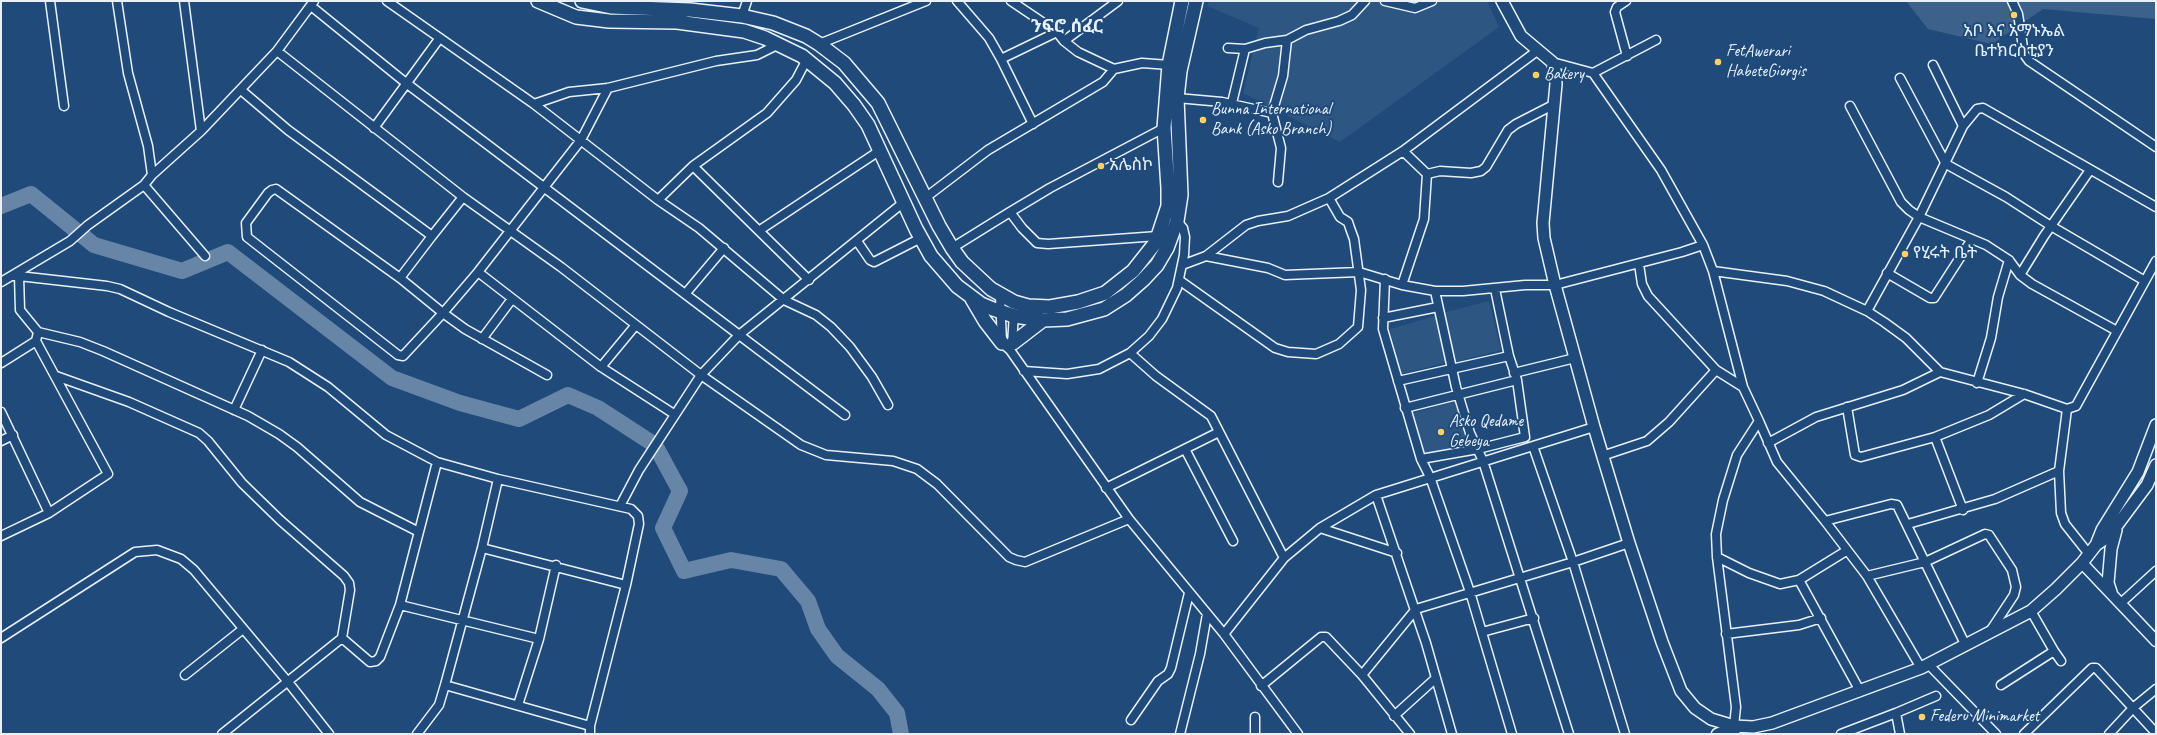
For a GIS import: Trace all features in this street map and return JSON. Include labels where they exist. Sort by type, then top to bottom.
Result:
[{"type":"main road","points":[[538,1],[576,17],[609,21],[664,22],[726,27],[744,31],[779,44],[807,59],[835,83],[854,105],[868,125],[921,238],[931,256],[957,286],[981,304],[1008,314],[1043,320],[1067,319],[1093,313],[1122,298],[1143,280],[1157,265],[1167,248],[1177,221],[1181,195],[1177,98],[1180,71],[1196,1]]},
{"type":"main road","points":[[582,1],[611,7],[660,5],[742,16],[773,23],[806,36],[819,44],[844,64],[871,93],[889,124],[925,198],[952,248],[970,270],[1000,295],[1014,302],[1028,306],[1050,307],[1078,302],[1105,293],[1133,271],[1145,257],[1158,236],[1168,206],[1164,128],[1169,65],[1182,1]]},
{"type":"main road","points":[[1502,1],[1516,28],[1537,51],[1552,62],[1555,70],[1556,84],[1543,223],[1544,238],[1555,285],[1602,456],[1629,543],[1662,642],[1681,691],[1695,708],[1711,719],[1734,730],[1764,730],[1801,714],[1925,666],[1989,634],[2031,611],[2082,563],[2088,553],[2096,545],[2110,536],[2147,485],[2156,465]]},
{"type":"main road","points":[[971,297],[985,321],[1008,346],[1043,320]]},
{"type":"main road","points":[[2096,545],[2102,530],[2138,472],[2156,425]]},
{"type":"main road","points":[[2111,592],[2108,583],[2111,549],[2116,528]]},
{"type":"street","points":[[50,1],[64,106]]},
{"type":"street","points":[[117,1],[128,72],[148,146],[152,175]]},
{"type":"street","points":[[184,1],[201,131]]},
{"type":"street","points":[[387,1],[439,39],[534,104],[658,200],[699,228],[784,300],[816,315],[831,327],[850,347],[872,377],[888,404]]},
{"type":"street","points":[[742,16],[747,1]]},
{"type":"street","points":[[819,44],[926,1]]},
{"type":"street","points":[[957,1],[988,38],[1001,59],[1033,124]]},
{"type":"street","points":[[1011,1],[1057,32],[1064,41],[1093,60],[1114,69],[1142,63],[1169,65]]},
{"type":"street","points":[[1064,41],[1118,1]]},
{"type":"street","points":[[1228,48],[1245,49],[1265,43],[1287,40],[1306,30],[1339,21],[1352,15],[1365,1]]},
{"type":"street","points":[[1385,1],[1415,8],[1432,1]]},
{"type":"street","points":[[1626,1],[1617,7],[1615,12],[1627,56]]},
{"type":"street","points":[[2012,1],[2018,14],[2024,54],[2029,61],[2156,147]]},
{"type":"street","points":[[1,282],[15,276],[70,241],[88,225],[144,185],[152,175],[201,131],[242,90],[277,50],[313,4],[406,83],[845,415]]},
{"type":"street","points":[[1001,59],[1057,32]]},
{"type":"street","points":[[374,128],[439,39]]},
{"type":"street","points":[[1278,182],[1281,148],[1272,113],[1282,76],[1287,40]]},
{"type":"street","points":[[1593,73],[1656,40]]},
{"type":"street","points":[[534,104],[569,92],[608,88],[716,62],[757,55],[779,44]]},
{"type":"street","points":[[1232,103],[1245,49]]},
{"type":"street","points":[[277,50],[463,197],[561,267],[635,326],[701,375],[812,451],[826,455],[893,460],[917,469],[942,488],[1009,557],[1025,562],[1129,519]]},
{"type":"street","points":[[1182,265],[1206,256],[1246,225],[1288,216],[1328,198],[1403,151],[1537,51]]},
{"type":"street","points":[[658,200],[693,166],[767,113],[796,80],[807,59]]},
{"type":"street","points":[[1552,62],[1593,73],[1661,170],[1703,245],[1713,271],[1743,387],[1777,462],[1825,520],[1846,551],[1867,576],[1925,666],[1996,734]]},
{"type":"street","points":[[1933,65],[1963,126]]},
{"type":"street","points":[[925,198],[988,150],[1103,82],[1114,69]]},
{"type":"street","points":[[1900,78],[1946,164],[2006,196],[2051,226],[2145,281]]},
{"type":"street","points":[[547,375],[482,339],[443,313],[400,278],[276,189],[268,193],[246,223],[247,236],[398,355],[403,356],[443,313],[478,272],[580,140],[608,88]]},
{"type":"street","points":[[242,90],[288,130],[432,236]]},
{"type":"street","points":[[1177,98],[1232,103],[1272,113]]},
{"type":"street","points":[[1427,174],[1440,171],[1471,174],[1480,171],[1486,167],[1508,130],[1516,124],[1553,105]]},
{"type":"street","points":[[1850,106],[1901,202],[1919,217],[1986,245],[2009,260],[2020,275],[2032,284],[2117,331]]},
{"type":"street","points":[[1867,311],[1919,217],[1946,164],[1963,126],[1974,110],[1983,108],[2156,207]]},
{"type":"street","points":[[952,248],[1050,188],[1164,128]]},
{"type":"street","points":[[760,230],[879,151]]},
{"type":"street","points":[[1403,151],[1427,174]]},
{"type":"street","points":[[693,166],[760,230],[809,280]]},
{"type":"street","points":[[2020,275],[2051,226],[2090,170]]},
{"type":"street","points":[[1402,285],[1416,248],[1424,219],[1427,174]]},
{"type":"street","points":[[144,185],[205,256]]},
{"type":"street","points":[[400,278],[463,197]]},
{"type":"street","points":[[1179,280],[1275,348],[1288,352],[1316,354],[1339,344],[1358,327],[1361,305],[1359,272],[1348,222],[1340,217],[1328,198]]},
{"type":"street","points":[[620,506],[639,470],[674,414],[701,375],[739,335],[904,202]]},
{"type":"street","points":[[1010,212],[1022,228],[1037,243],[1048,244],[1158,236]]},
{"type":"street","points":[[1024,371],[1067,374],[1100,369],[1130,353],[1149,336],[1162,319],[1179,280],[1185,237],[1183,228],[1177,221]]},
{"type":"street","points":[[857,241],[870,260],[874,262],[921,238]]},
{"type":"street","points":[[1887,273],[1930,298],[1934,298],[1972,239]]},
{"type":"street","points":[[1206,256],[1268,268],[1285,275],[1359,272],[1402,285],[1435,291],[1495,289],[1525,284],[1555,285],[1638,264],[1703,245]]},
{"type":"street","points":[[686,294],[724,248]]},
{"type":"street","points":[[1977,383],[1991,338],[1998,297],[2009,260]]},
{"type":"street","points":[[1713,271],[1787,281],[1824,291],[1867,311],[1906,338],[1940,372],[1977,383],[2024,394],[2067,409],[2076,406],[2156,261]]},
{"type":"street","points":[[1638,264],[1642,284],[1648,296],[1716,370],[1743,387]]},
{"type":"street","points":[[478,272],[601,367],[674,414]]},
{"type":"street","points":[[15,276],[20,310],[38,332],[80,342],[103,351],[265,425],[297,447],[360,502],[418,531]]},
{"type":"street","points":[[15,276],[107,286],[120,289],[169,312],[289,362],[311,374],[386,435],[437,462],[498,479],[620,506],[631,509],[638,516],[639,524],[626,585],[590,730],[518,705],[445,685]]},
{"type":"street","points":[[1385,279],[1383,329],[1405,408],[1421,459],[1430,477],[1470,592],[1512,734]]},
{"type":"street","points":[[1421,459],[1478,449],[1525,437],[1515,376],[1509,356],[1495,289]]},
{"type":"street","points":[[1435,291],[1452,369],[1470,433],[1483,461],[1522,578],[1570,734]]},
{"type":"street","points":[[1000,295],[1008,314],[1008,346],[1024,371],[1129,519],[1224,634],[1298,734]]},
{"type":"street","points":[[482,339],[512,298]]},
{"type":"street","points":[[1008,346],[1008,314],[1014,302]]},
{"type":"street","points":[[1383,318],[1438,306]]},
{"type":"street","points":[[601,367],[635,326]]},
{"type":"street","points":[[1,536],[49,513],[108,474],[36,341],[38,332]]},
{"type":"street","points":[[1,363],[36,341]]},
{"type":"street","points":[[234,410],[262,350]]},
{"type":"street","points":[[1130,353],[1156,376],[1211,416],[1284,558]]},
{"type":"street","points":[[1398,381],[1509,356]]},
{"type":"street","points":[[1405,408],[1459,396],[1515,376],[1575,358]]},
{"type":"street","points":[[1602,456],[1647,441],[1669,422],[1716,370]]},
{"type":"street","points":[[1768,444],[1816,417],[1903,390],[1940,372]]},
{"type":"street","points":[[56,376],[129,402],[199,433],[208,441],[242,483],[280,520],[344,576],[349,583],[350,590],[342,638],[222,734]]},
{"type":"street","points":[[1847,407],[1855,454],[1857,457],[1935,437],[1989,414],[2024,394]]},
{"type":"street","points":[[2067,409],[2060,471],[2061,513],[2065,524],[2088,553]]},
{"type":"street","points":[[1,412],[49,513]]},
{"type":"street","points":[[1717,734],[1734,730],[1736,707],[1717,557],[1716,534],[1723,500],[1734,463],[1743,443],[1759,421]]},
{"type":"street","points":[[1224,634],[1284,558],[1320,528],[1376,495],[1594,426]]},
{"type":"street","points":[[1106,488],[1219,432]]},
{"type":"street","points":[[1,441],[13,435]]},
{"type":"street","points":[[1935,437],[1964,510]]},
{"type":"street","points":[[1533,446],[1572,562],[1625,734]]},
{"type":"street","points":[[1185,449],[1233,541]]},
{"type":"street","points":[[342,638],[370,662],[376,662],[380,657],[400,605],[437,462]]},
{"type":"street","points":[[1908,524],[1964,510],[1995,499],[2060,471]]},
{"type":"street","points":[[417,734],[439,704],[482,548],[498,479]]},
{"type":"street","points":[[1376,495],[1416,609],[1452,734]]},
{"type":"street","points":[[1825,520],[1894,504],[1897,505],[1908,524],[1966,646]]},
{"type":"street","points":[[1320,528],[1397,553]]},
{"type":"street","points":[[1867,576],[1925,562],[1985,534],[1992,538],[2012,570],[2016,587],[2014,595],[1989,634]]},
{"type":"street","points":[[1362,675],[1416,609],[1522,578],[1629,543]]},
{"type":"street","points":[[482,548],[626,585]]},
{"type":"street","points":[[1,638],[135,552],[157,550],[181,560],[194,570],[288,682],[328,734]]},
{"type":"street","points":[[1717,557],[1749,573],[1780,584],[1799,580],[1846,551]]},
{"type":"street","points":[[2082,563],[2156,641]]},
{"type":"street","points":[[518,705],[539,639],[556,566]]},
{"type":"street","points":[[2121,603],[2156,571]]},
{"type":"street","points":[[1799,580],[1860,691]]},
{"type":"street","points":[[1131,720],[1158,681],[1168,674],[1171,668],[1189,593]]},
{"type":"street","points":[[400,605],[539,639]]},
{"type":"street","points":[[2031,611],[2061,661]]},
{"type":"street","points":[[1180,734],[1200,654],[1207,614]]},
{"type":"street","points":[[1482,632],[1534,618]]},
{"type":"street","points":[[1726,634],[1799,625],[1821,618]]},
{"type":"street","points":[[185,675],[243,629]]},
{"type":"street","points":[[1262,686],[1321,637],[1326,637],[1362,675],[1410,734]]},
{"type":"street","points":[[2001,684],[2054,651]]},
{"type":"street","points":[[2024,734],[2092,668],[2099,671],[2134,707],[2156,733]]},
{"type":"street","points":[[1394,716],[1436,678]]},
{"type":"street","points":[[2109,734],[2134,707],[2156,689]]},
{"type":"street","points":[[1841,734],[1936,696]]},
{"type":"street","points":[[1896,713],[1900,734]]},
{"type":"street","points":[[1255,717],[1255,734]]},
{"type":"shaded area","points":[[1209,1],[1487,1],[1499,27],[1340,142],[1243,93],[1259,28],[1207,6]]},
{"type":"shaded area","points":[[1906,1],[2156,1],[2156,19],[2043,9],[1992,44],[1928,29]]},
{"type":"shaded area","name":"Asko Qedame Gebeya","points":[[1489,301],[1501,350],[1456,362],[1442,313]]},
{"type":"shaded area","name":"Asko Qedame Gebeya","points":[[1435,316],[1448,362],[1401,374],[1390,329]]},
{"type":"shaded area","name":"Asko Qedame Gebeya","points":[[1456,401],[1472,451],[1426,465],[1410,414]]},
{"type":"waterway","points":[[1,206],[31,194],[94,245],[182,271],[228,252],[392,378],[460,403],[519,419],[568,395],[598,408],[655,445],[680,491],[663,528],[684,571],[731,560],[781,569],[808,601],[818,629],[837,656],[878,689],[897,713],[901,734]]},
{"type":"place","name":"አቦ እና አማኑኤል ቤተክርስቲያን","points":[[2014,15]]},
{"type":"place","name":"FetAwerari HabeteGiorgis","points":[[1718,62]]},
{"type":"place","name":"Bakery","points":[[1536,75]]},
{"type":"place","name":"Bunna International Bank (Asko Branch)","points":[[1203,120]]},
{"type":"place","name":"አሌስኮ","points":[[1101,166]]},
{"type":"place","name":"የሂሩት ቤት","points":[[1905,254]]},
{"type":"place","name":"Asko Qedame Gebeya","points":[[1441,432]]},
{"type":"place","name":"Federu Minimarket","points":[[1922,717]]},
{"type":"district","name":"ንፍሮ ሰፈር","points":[[1067,27]]}]
